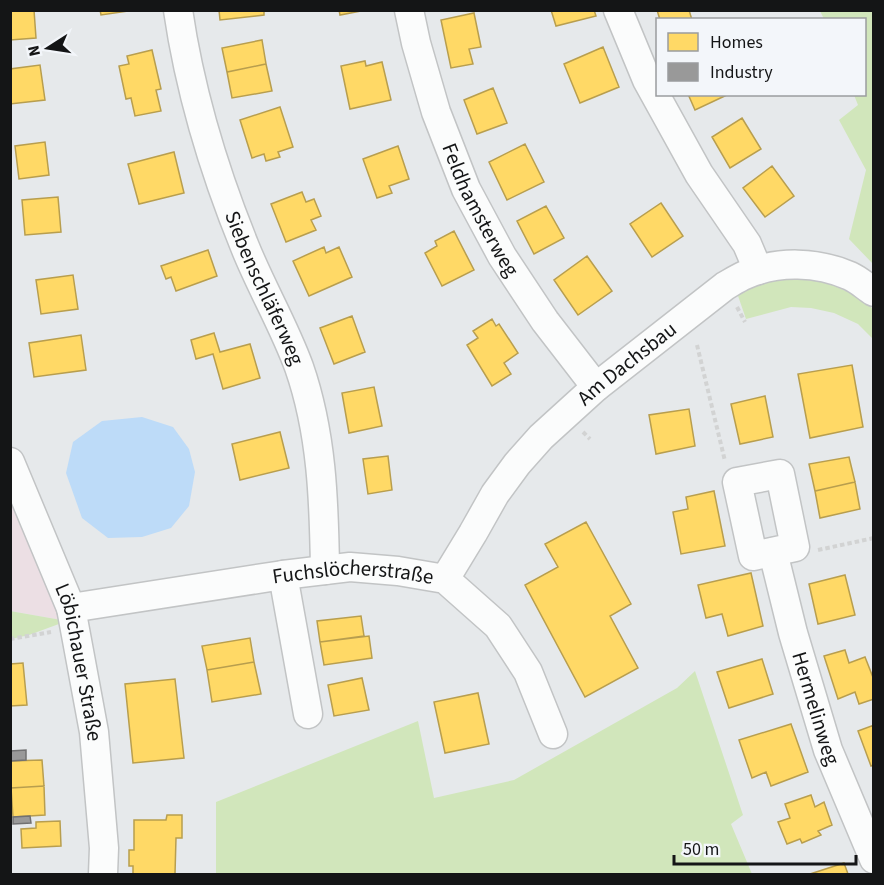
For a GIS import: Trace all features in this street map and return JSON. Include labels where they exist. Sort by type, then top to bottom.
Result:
[{"type":"street","name":"Siebenschläferweg","points":[[178,10],[193,90],[225,197],[299,368],[311,413],[320,459],[325,570]]},
{"type":"street","name":"Feldhamsterweg","points":[[409,10],[436,112],[466,189],[502,256],[545,321],[596,387]]},
{"type":"street","points":[[618,10],[647,80],[699,174],[747,244],[758,270]]},
{"type":"street","name":"Am Dachsbau","points":[[444,579],[495,494],[541,437],[596,387],[725,286],[758,270],[782,265],[806,265],[828,268],[852,277],[873,292]]},
{"type":"street","name":"Löbichauer Straße","points":[[10,462],[73,618],[94,732],[104,848],[103,874]]},
{"type":"street","name":"Hermelinweg","points":[[737,482],[780,474],[784,550],[793,633],[828,750],[873,859]]},
{"type":"street","points":[[737,482],[753,556],[784,550]]},
{"type":"street","name":"Fuchslöcherstraße","points":[[73,618],[283,575],[350,567],[398,571],[444,579],[498,626],[528,672],[553,734]]},
{"type":"street","points":[[283,575],[308,714]]},
{"type":"path","points":[[697,345],[727,471],[737,482]]},
{"type":"path","points":[[784,550],[809,552],[873,538]]},
{"type":"path","points":[[10,639],[73,618]]},
{"type":"shaded area","points":[[11,484],[67,621],[11,611]]},
{"type":"green space","points":[[820,11],[873,11],[873,264],[849,239],[866,170],[839,120],[858,105],[854,96],[866,96],[866,18],[824,18]]},
{"type":"green space","points":[[778,277],[821,280],[866,300],[873,310],[873,339],[858,324],[834,313],[811,308],[791,307],[746,319],[736,290]]},
{"type":"green space","points":[[10,611],[67,621],[11,639]]},
{"type":"green space","points":[[695,671],[743,815],[731,824],[752,874],[216,874],[216,802],[418,721],[434,798],[514,780],[677,688]]},
{"type":"water","points":[[142,417],[173,427],[189,449],[195,472],[189,506],[171,528],[142,537],[108,538],[82,518],[66,473],[73,442],[102,421]]},
{"type":"building: Homes","points":[[10,10],[34,10],[36,38],[10,40]]},
{"type":"building: Homes","points":[[100,10],[135,10],[101,15]]},
{"type":"building: Homes","points":[[219,10],[264,10],[264,15],[220,20]]},
{"type":"building: Homes","points":[[339,10],[366,10],[340,15]]},
{"type":"building: Homes","points":[[551,10],[594,10],[596,16],[556,26]]},
{"type":"building: Homes","points":[[657,10],[689,10],[691,18],[659,18]]},
{"type":"building: Homes","points":[[474,13],[481,47],[469,49],[473,64],[451,68],[441,20]]},
{"type":"building: Homes","points":[[262,40],[266,64],[227,72],[222,48]]},
{"type":"building: Homes","points":[[603,47],[619,87],[580,103],[564,64]]},
{"type":"building: Homes","points":[[152,50],[161,89],[156,90],[161,111],[135,116],[131,98],[126,99],[119,66],[129,64],[127,56]]},
{"type":"building: Homes","points":[[365,61],[366,66],[382,62],[391,100],[350,109],[341,66]]},
{"type":"building: Homes","points":[[266,64],[272,91],[232,98],[227,72]]},
{"type":"building: Homes","points":[[40,65],[45,100],[10,104],[10,69]]},
{"type":"building: Homes","points":[[493,88],[507,123],[477,134],[464,100]]},
{"type":"building: Homes","points":[[689,96],[725,96],[695,110]]},
{"type":"building: Homes","points":[[280,107],[293,147],[278,152],[280,157],[266,161],[264,154],[252,158],[240,120]]},
{"type":"building: Homes","points":[[742,118],[761,149],[730,168],[712,137]]},
{"type":"building: Homes","points":[[45,142],[49,175],[19,179],[15,146]]},
{"type":"building: Homes","points":[[525,144],[544,182],[507,200],[489,162]]},
{"type":"building: Homes","points":[[398,146],[409,179],[389,186],[392,193],[377,198],[363,159]]},
{"type":"building: Homes","points":[[174,152],[184,193],[139,204],[128,164]]},
{"type":"building: Homes","points":[[772,166],[794,196],[765,217],[743,188]]},
{"type":"building: Homes","points":[[302,192],[306,202],[314,199],[321,216],[311,220],[316,230],[286,242],[271,204]]},
{"type":"building: Homes","points":[[58,197],[61,232],[25,235],[22,200]]},
{"type":"building: Homes","points":[[661,203],[683,236],[652,257],[630,224]]},
{"type":"building: Homes","points":[[546,206],[564,238],[534,254],[517,221]]},
{"type":"building: Homes","points":[[454,231],[474,270],[442,286],[425,253],[437,246],[435,241]]},
{"type":"building: Homes","points":[[324,247],[326,253],[339,247],[352,277],[309,296],[293,261]]},
{"type":"building: Homes","points":[[208,250],[217,276],[176,291],[171,277],[166,279],[161,266]]},
{"type":"building: Homes","points":[[587,256],[612,291],[578,315],[554,280]]},
{"type":"building: Homes","points":[[73,275],[78,309],[41,314],[36,280]]},
{"type":"building: Homes","points":[[352,316],[365,352],[334,364],[320,328]]},
{"type":"building: Homes","points":[[492,319],[496,326],[499,324],[518,353],[504,363],[511,374],[492,386],[467,345],[478,338],[473,331]]},
{"type":"building: Homes","points":[[214,333],[220,352],[250,344],[260,378],[223,389],[213,354],[196,359],[191,340]]},
{"type":"building: Homes","points":[[81,335],[86,370],[34,377],[29,343]]},
{"type":"building: Homes","points":[[852,365],[863,427],[810,438],[798,374]]},
{"type":"building: Homes","points":[[374,387],[382,426],[349,433],[342,393]]},
{"type":"building: Homes","points":[[765,396],[773,437],[740,444],[731,404]]},
{"type":"building: Homes","points":[[689,409],[695,446],[656,454],[649,415]]},
{"type":"building: Homes","points":[[280,432],[289,468],[240,480],[232,444]]},
{"type":"building: Homes","points":[[388,456],[392,490],[368,494],[363,459]]},
{"type":"building: Homes","points":[[849,457],[855,482],[815,491],[809,464]]},
{"type":"building: Homes","points":[[855,482],[860,509],[820,518],[815,491]]},
{"type":"building: Homes","points":[[714,491],[725,546],[681,554],[673,512],[688,509],[686,497]]},
{"type":"building: Homes","points":[[586,522],[631,604],[610,616],[638,668],[585,697],[525,585],[558,567],[545,544]]},
{"type":"building: Homes","points":[[751,573],[763,626],[728,636],[722,614],[706,618],[698,585]]},
{"type":"building: Homes","points":[[845,575],[855,615],[818,624],[809,584]]},
{"type":"building: Homes","points":[[361,616],[364,636],[320,642],[317,621]]},
{"type":"building: Homes","points":[[369,636],[372,658],[324,665],[320,642]]},
{"type":"building: Homes","points":[[250,638],[254,662],[207,670],[202,646]]},
{"type":"building: Homes","points":[[845,650],[849,663],[865,657],[874,680],[874,699],[859,704],[855,692],[838,699],[824,656]]},
{"type":"building: Homes","points":[[762,659],[773,694],[729,708],[717,672]]},
{"type":"building: Homes","points":[[254,662],[261,694],[212,702],[207,670]]},
{"type":"building: Homes","points":[[23,663],[27,705],[10,706],[10,664]]},
{"type":"building: Homes","points":[[362,678],[369,710],[334,716],[328,685]]},
{"type":"building: Homes","points":[[175,679],[184,758],[133,763],[125,684]]},
{"type":"building: Homes","points":[[478,693],[489,744],[445,753],[434,702]]},
{"type":"building: Homes","points":[[791,724],[808,772],[771,786],[766,772],[752,778],[739,740]]},
{"type":"building: Homes","points":[[874,725],[874,765],[871,766],[858,731]]},
{"type":"building: Homes","points":[[42,760],[44,786],[11,788],[10,761]]},
{"type":"building: Homes","points":[[44,786],[45,815],[13,817],[11,788]]},
{"type":"building: Homes","points":[[811,795],[815,807],[824,802],[832,825],[818,831],[821,835],[802,843],[800,839],[787,844],[778,822],[790,818],[785,804]]},
{"type":"building: Homes","points":[[167,815],[182,815],[182,838],[176,838],[175,874],[133,874],[133,866],[129,866],[129,850],[134,850],[134,820],[166,820]]},
{"type":"building: Homes","points":[[60,821],[61,846],[22,848],[21,829],[36,828],[36,822]]},
{"type":"building: Homes","points":[[844,863],[848,874],[810,874]]},
{"type":"building: Industry","points":[[26,750],[26,760],[10,761],[10,751]]},
{"type":"building: Industry","points":[[30,816],[31,823],[13,824],[13,817]]}]
